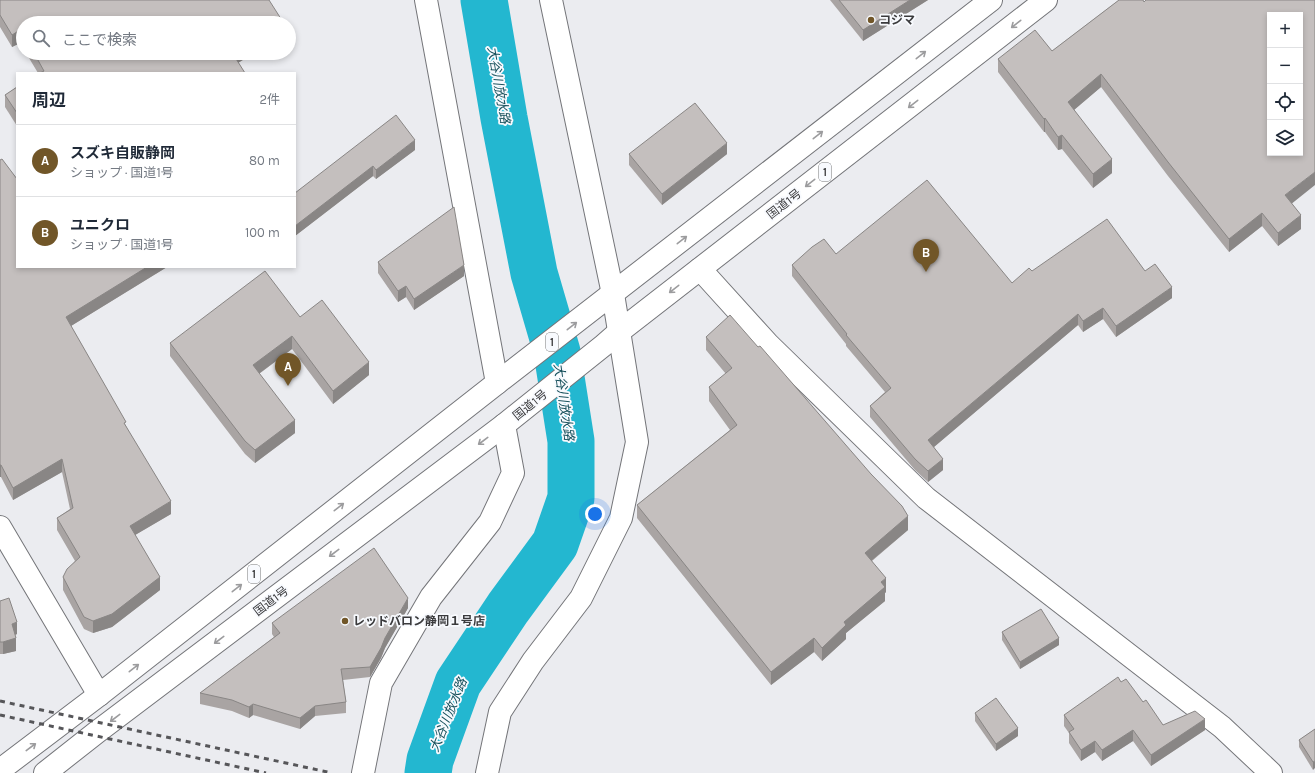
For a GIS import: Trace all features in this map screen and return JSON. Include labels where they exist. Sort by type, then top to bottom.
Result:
[{"type":"main road","points":[[426,0],[503,380]]},
{"type":"main road","points":[[487,773],[500,712],[533,661],[581,598],[621,518],[637,442],[612,338],[613,294],[551,0]]},
{"type":"main road","name":"1","points":[[0,770],[99,695],[991,0]]},
{"type":"main road","name":"国道1号","points":[[45,773],[103,727],[509,422],[612,338],[1046,0]]},
{"type":"main road","points":[[700,269],[768,344],[926,498],[1222,727],[1271,773]]},
{"type":"main road","points":[[363,773],[381,683],[431,597],[490,522],[513,473],[509,422]]},
{"type":"main road","points":[[0,527],[99,695]]},
{"type":"building","points":[[0,0],[269,0],[279,16],[16,16],[16,32],[12,35],[0,15]]},
{"type":"building","points":[[839,0],[910,0],[863,30]]},
{"type":"building","points":[[1119,0],[1143,0],[1144,2],[1146,0],[1315,0],[1315,172],[1285,195],[1301,215],[1278,233],[1262,213],[1229,239],[1101,74],[1068,102],[1112,159],[1093,174],[1062,135],[1058,137],[1045,118],[1044,119],[998,59],[1035,30],[1052,51]]},
{"type":"building","points":[[38,60],[237,60],[244,72],[42,72],[44,71]]},
{"type":"building","points":[[16,88],[16,112],[5,95]]},
{"type":"building","points":[[695,103],[727,143],[662,194],[629,154]]},
{"type":"building","points":[[396,115],[415,140],[376,170],[373,166],[296,225],[296,192]]},
{"type":"building","points":[[2,159],[16,178],[16,268],[145,268],[66,317],[126,422],[124,423],[171,501],[130,526],[160,577],[112,614],[93,621],[84,617],[63,577],[67,569],[80,557],[57,518],[73,508],[62,459],[13,488],[0,465],[0,160]]},
{"type":"building","points":[[927,180],[1012,283],[1029,268],[1032,271],[1107,219],[1145,271],[1155,264],[1172,287],[1116,326],[1103,308],[1083,321],[1078,314],[928,440],[943,459],[928,471],[915,459],[870,406],[891,388],[846,335],[847,334],[792,265],[812,247],[824,239],[836,254]]},
{"type":"building","points":[[454,207],[464,265],[414,299],[406,286],[398,291],[378,262]]},
{"type":"building","points":[[265,271],[300,317],[322,300],[369,362],[333,391],[292,336],[253,365],[295,420],[255,450],[245,441],[170,343]]},
{"type":"building","points":[[730,315],[758,347],[760,346],[871,474],[902,506],[908,516],[865,553],[886,578],[881,582],[885,587],[844,622],[846,625],[822,648],[814,638],[771,672],[637,505],[737,425],[709,387],[732,368],[706,337]]},
{"type":"building","points":[[374,548],[408,598],[370,667],[341,669],[346,702],[315,706],[300,718],[253,704],[249,707],[232,700],[200,693],[280,633],[272,623]]},
{"type":"building","points":[[9,598],[17,622],[12,624],[16,638],[0,642],[0,601]]},
{"type":"building","points":[[1041,609],[1059,638],[1020,662],[1002,632]]},
{"type":"building","points":[[1118,677],[1121,682],[1126,679],[1143,702],[1146,700],[1163,725],[1195,711],[1205,719],[1151,755],[1133,730],[1102,750],[1095,741],[1081,750],[1069,732],[1074,729],[1064,715]]},
{"type":"building","points":[[996,698],[1018,728],[996,744],[975,713]]},
{"type":"building","points":[[1315,729],[1315,761],[1313,762],[1299,740]]},
{"type":"waterway","name":"大谷川放水路","points":[[428,773],[430,760],[458,683],[508,608],[555,544],[571,498],[571,441],[557,352],[534,273],[504,118],[484,0]]},
{"type":"railway","points":[[0,701],[332,773]]},
{"type":"railway","points":[[0,715],[266,773]]},
{"type":"place","name":"コジマ","points":[[871,20]]},
{"type":"place","name":"ユニクロ","points":[[926,272]]},
{"type":"place","name":"スズキ自販静岡","points":[[288,386]]},
{"type":"place","name":"レッドバロン静岡１号店","points":[[345,621]]}]
